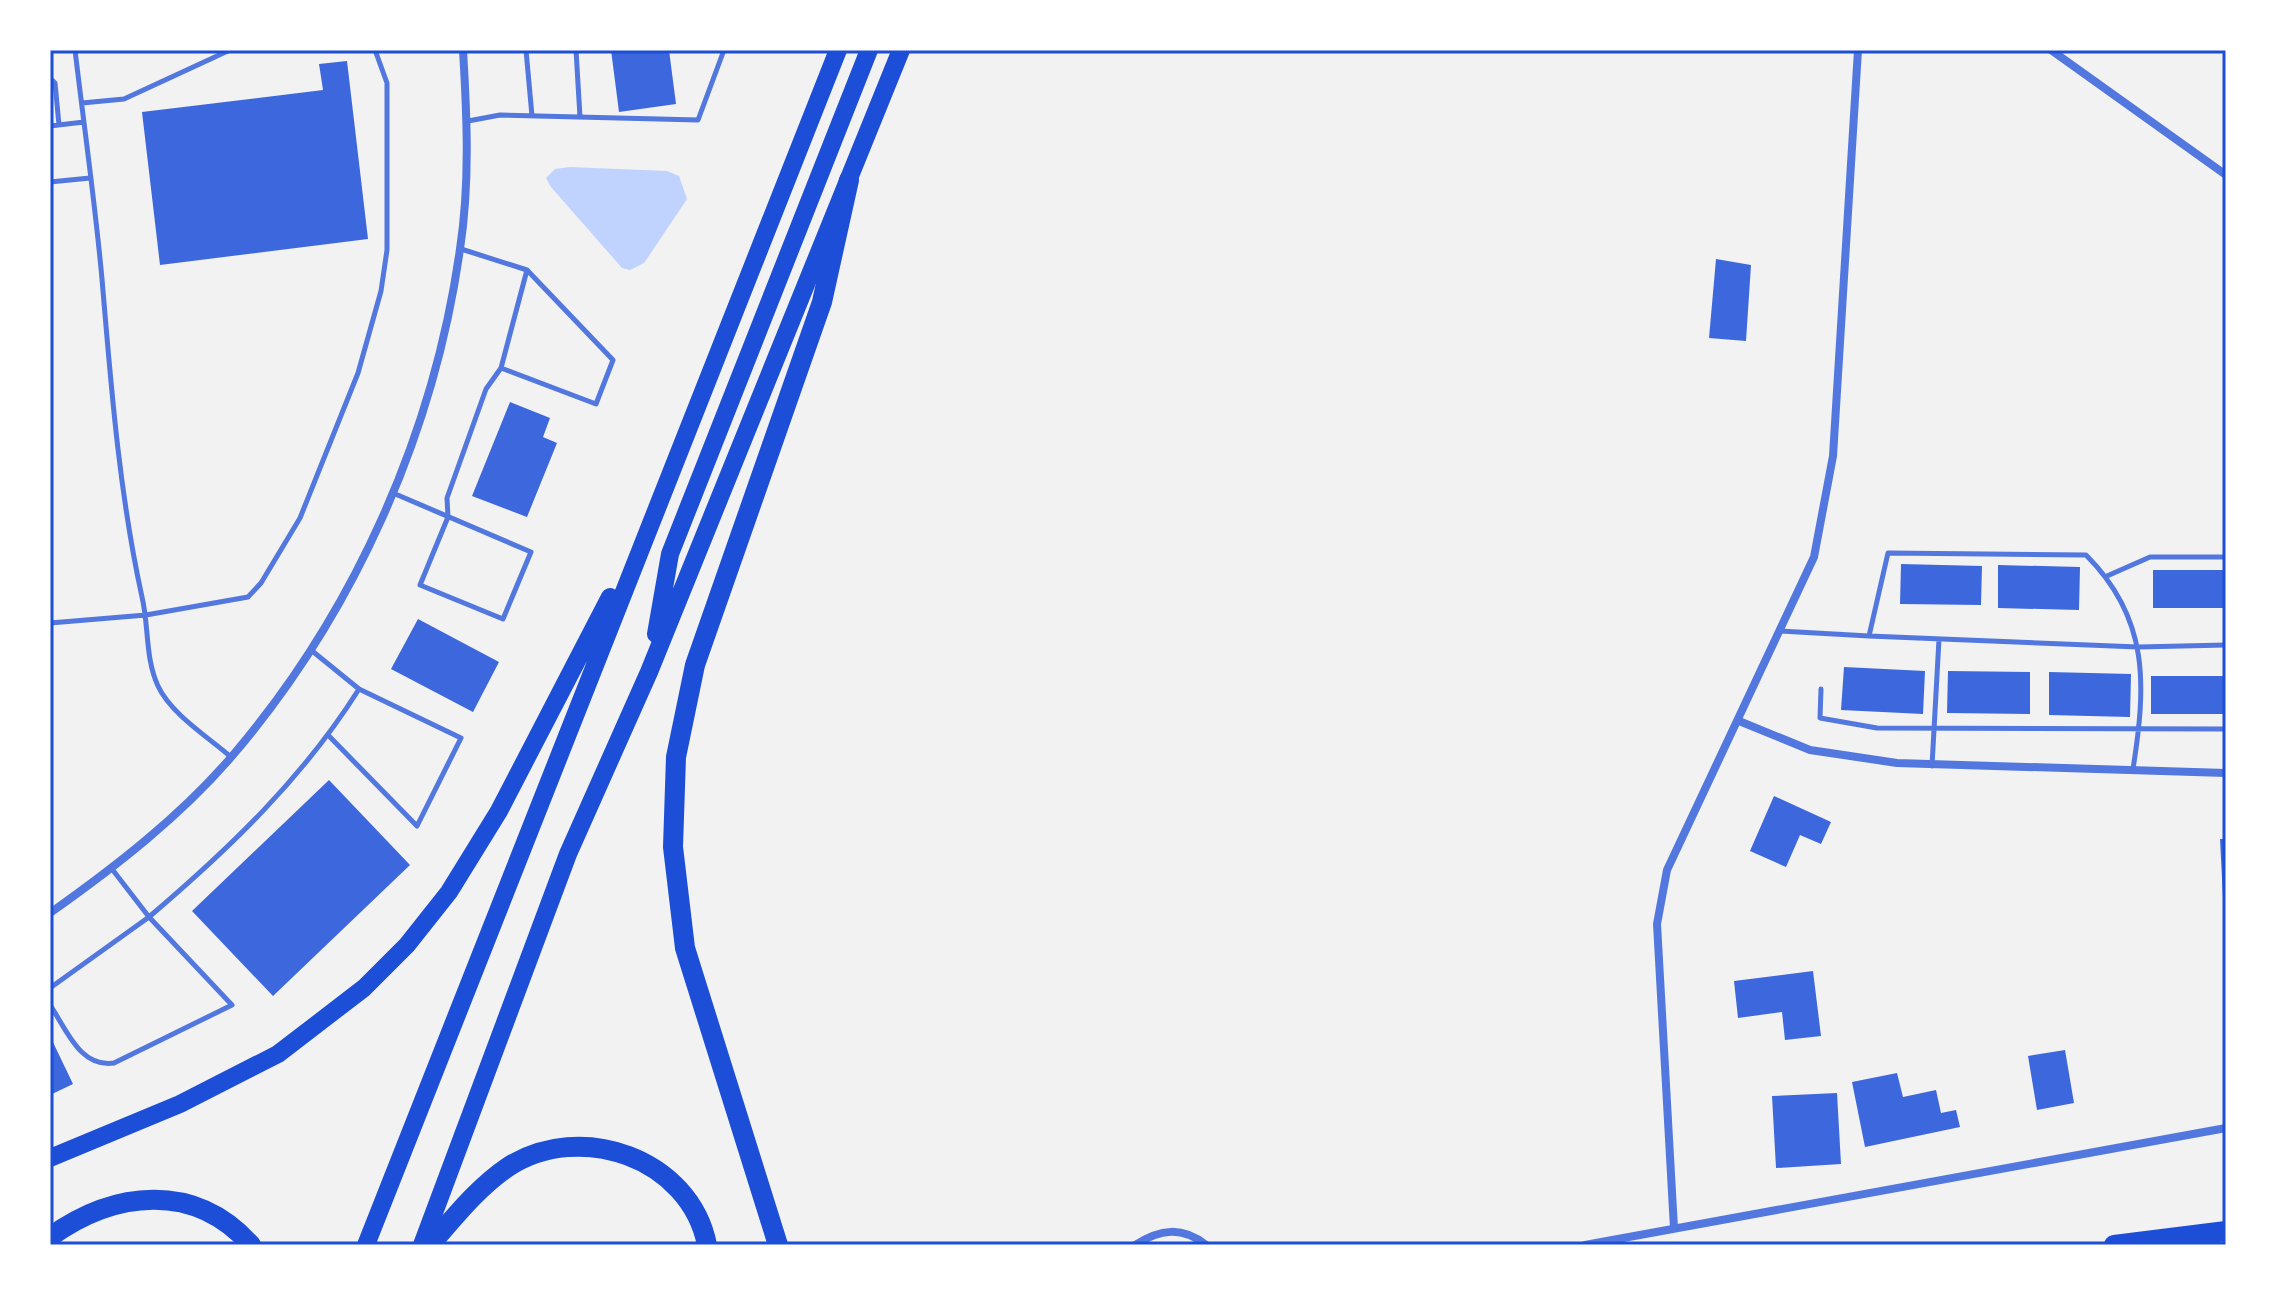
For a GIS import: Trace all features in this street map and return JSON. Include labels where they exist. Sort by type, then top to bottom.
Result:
[{"type":"highway","points":[[366,1245],[838,50]]},
{"type":"highway","points":[[649,672],[670,554],[869,50]]},
{"type":"highway","points":[[422,1245],[568,854],[649,672],[901,50]]},
{"type":"highway","points":[[778,1245],[685,948],[673,847],[676,757],[695,665],[822,302],[849,180]]},
{"type":"highway","points":[[50,1158],[180,1104],[278,1054],[364,988],[407,945],[449,892],[499,811],[654,513]]},
{"type":"highway","points":[[430,1245],[482,1187],[510,1166],[546,1151],[576,1144],[613,1151],[656,1168],[686,1195],[707,1245]]},
{"type":"highway","points":[[50,1237],[105,1205],[151,1199],[166,1200],[218,1217],[251,1245]]},
{"type":"highway","points":[[2114,1245],[2226,1231]]},
{"type":"street","points":[[50,913],[112,869],[231,757],[311,650],[358,572],[423,414],[443,337],[460,249],[468,121],[463,50]]},
{"type":"street","points":[[1674,1228],[1657,924],[1667,870],[1814,557],[1833,456],[1858,50]]},
{"type":"street","points":[[2051,50],[2226,175]]},
{"type":"street","points":[[1739,721],[1810,750],[1932,766],[2226,773]]},
{"type":"street","points":[[1585,1245],[2226,1128]]},
{"type":"street","points":[[1135,1245],[1151,1235],[1173,1230],[1195,1236],[1206,1245]]},
{"type":"lane","points":[[75,50],[124,494],[146,615],[150,666],[159,689],[174,707],[231,757]]},
{"type":"lane","points":[[82,103],[124,99],[230,50]]},
{"type":"lane","points":[[50,623],[146,615],[248,597],[261,583],[300,518],[358,373],[381,291],[387,250],[387,83],[375,50]]},
{"type":"lane","points":[[526,50],[532,116]]},
{"type":"lane","points":[[576,50],[580,117]]},
{"type":"lane","points":[[468,121],[500,115],[698,120],[724,50]]},
{"type":"lane","points":[[50,78],[55,83],[59,125]]},
{"type":"lane","points":[[50,126],[84,122]]},
{"type":"lane","points":[[50,182],[90,178]]},
{"type":"lane","points":[[460,249],[527,270],[613,360],[596,404],[501,368]]},
{"type":"lane","points":[[393,493],[448,517],[531,552],[503,619],[420,585],[448,517],[447,498],[486,389],[501,368],[527,270]]},
{"type":"lane","points":[[1869,636],[1888,553],[2086,555],[2107,576],[2125,606],[2138,647],[2144,686],[2133,769]]},
{"type":"lane","points":[[2107,576],[2150,557],[2226,557]]},
{"type":"lane","points":[[1780,631],[2138,647],[2226,645]]},
{"type":"lane","points":[[1932,766],[1939,639]]},
{"type":"lane","points":[[311,650],[359,689],[461,738],[417,826],[328,735]]},
{"type":"lane","points":[[50,988],[149,917],[214,862],[278,797],[328,735],[359,689]]},
{"type":"lane","points":[[1821,689],[1820,718],[1877,728],[2226,729]]},
{"type":"lane","points":[[50,1005],[87,1060],[98,1066],[114,1063],[232,1005],[149,917],[112,869]]},
{"type":"water","points":[[555,169],[667,171],[679,176],[687,199],[644,263],[630,270],[622,268],[546,178]]},
{"type":"building","points":[[611,50],[669,50],[676,104],[619,112]]},
{"type":"building","points":[[347,61],[368,239],[160,265],[142,112],[323,90],[319,64]]},
{"type":"building","points":[[1716,259],[1751,265],[1746,341],[1709,338]]},
{"type":"building","points":[[510,402],[550,418],[543,437],[557,443],[527,517],[472,496]]},
{"type":"building","points":[[1901,564],[1982,566],[1981,605],[1900,604]]},
{"type":"building","points":[[1998,565],[2080,567],[2079,610],[1998,608]]},
{"type":"building","points":[[2153,570],[2226,570],[2226,608],[2153,608]]},
{"type":"building","points":[[418,619],[499,662],[473,712],[391,669]]},
{"type":"building","points":[[1844,667],[1925,671],[1923,714],[1841,710]]},
{"type":"building","points":[[1948,671],[2030,672],[2030,714],[1947,713]]},
{"type":"building","points":[[2049,672],[2131,674],[2130,717],[2049,715]]},
{"type":"building","points":[[2151,676],[2226,676],[2226,714],[2151,714]]},
{"type":"building","points":[[329,780],[410,865],[273,996],[192,911]]},
{"type":"building","points":[[1774,796],[1831,822],[1821,844],[1800,835],[1786,867],[1750,851]]},
{"type":"building","points":[[2220,839],[2226,839],[2226,918],[2224,918]]},
{"type":"building","points":[[1813,971],[1821,1036],[1785,1040],[1782,1012],[1738,1018],[1734,981]]},
{"type":"building","points":[[50,1036],[73,1084],[50,1095]]},
{"type":"building","points":[[2065,1050],[2074,1103],[2037,1110],[2028,1056]]},
{"type":"building","points":[[1897,1073],[1903,1097],[1936,1090],[1941,1113],[1956,1110],[1960,1127],[1865,1147],[1852,1082]]},
{"type":"building","points":[[1837,1093],[1841,1164],[1776,1168],[1772,1096]]}]
